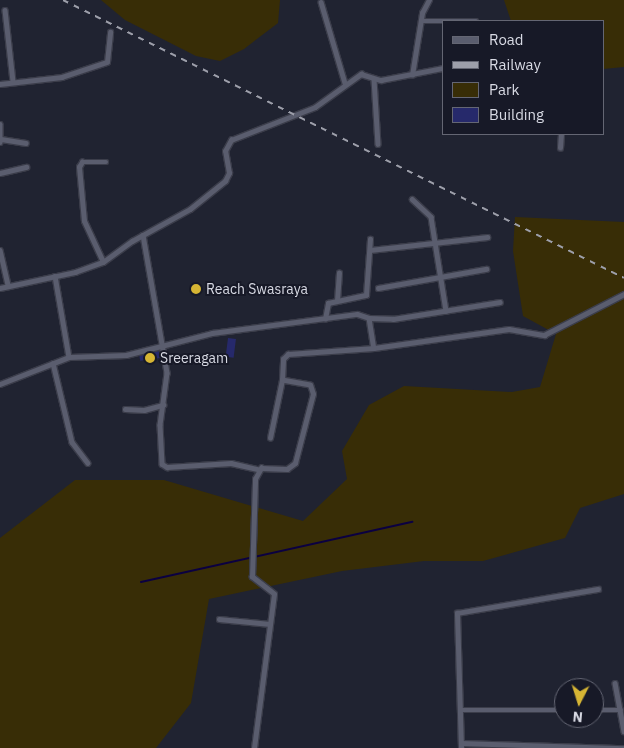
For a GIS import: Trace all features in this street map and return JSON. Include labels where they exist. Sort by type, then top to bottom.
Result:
[{"type":"street","points":[[412,75],[420,20],[429,0]]},
{"type":"street","points":[[321,2],[344,83]]},
{"type":"street","points":[[5,10],[13,81]]},
{"type":"street","points":[[420,20],[476,20]]},
{"type":"street","points":[[0,84],[13,81],[62,77],[107,62],[110,32]]},
{"type":"street","points":[[374,79],[412,75],[442,68]]},
{"type":"street","points":[[0,288],[55,276],[103,262],[142,235],[190,209],[225,181],[229,173],[225,151],[231,140],[315,107],[337,93],[344,83],[366,72],[374,79],[378,144]]},
{"type":"street","points":[[0,124],[0,141],[26,143]]},
{"type":"street","points":[[560,148],[561,135]]},
{"type":"street","points":[[103,262],[84,221],[79,167],[82,162],[106,162]]},
{"type":"street","points":[[0,174],[26,168]]},
{"type":"street","points":[[412,199],[431,217],[446,311]]},
{"type":"street","points":[[142,235],[164,344],[168,378],[163,405],[164,466],[231,463],[258,469],[291,467],[301,449],[312,387],[282,380]]},
{"type":"street","points":[[370,250],[486,237]]},
{"type":"street","points":[[325,319],[327,304],[366,295],[370,239]]},
{"type":"street","points":[[0,250],[8,286]]},
{"type":"street","points":[[378,288],[486,269]]},
{"type":"street","points":[[337,301],[339,273]]},
{"type":"street","points":[[55,276],[69,357]]},
{"type":"street","points":[[270,438],[282,380],[282,359],[288,354],[374,348],[509,329],[550,334],[624,294]]},
{"type":"street","points":[[0,384],[69,357],[126,355],[212,333],[357,314],[369,318],[393,319],[500,302]]},
{"type":"street","points":[[369,318],[374,348]]},
{"type":"street","points":[[53,363],[72,442],[88,463]]},
{"type":"street","points":[[125,409],[144,410],[163,405]]},
{"type":"street","points":[[254,748],[274,594],[255,581],[251,569],[258,469]]},
{"type":"street","points":[[598,589],[457,613],[461,746],[624,748]]},
{"type":"street","points":[[219,619],[270,624]]},
{"type":"street","points":[[616,682],[624,731]]},
{"type":"street","points":[[460,710],[554,710]]},
{"type":"street","points":[[604,710],[621,710]]},
{"type":"green space","points":[[101,0],[280,0],[278,23],[244,49],[220,61],[196,56],[125,20]]},
{"type":"green space","points":[[504,0],[624,0],[624,67],[604,69],[604,20],[511,20]]},
{"type":"green space","points":[[515,217],[624,222],[624,494],[580,508],[565,538],[483,561],[424,561],[342,571],[209,599],[191,703],[156,748],[0,748],[0,538],[75,480],[164,480],[303,521],[347,479],[342,451],[369,405],[404,386],[512,392],[540,387],[556,334],[523,316],[513,251]]},
{"type":"building","points":[[228,338],[236,339],[234,358],[226,357]]},
{"type":"building","name":"Sreeragam","points":[[159,351],[160,358],[140,361],[139,354]]},
{"type":"waterway","points":[[141,582],[412,522]]},
{"type":"railway","points":[[63,0],[624,278]]},
{"type":"place","name":"Reach Swasraya","points":[[196,289]]},
{"type":"place","name":"Sreeragam","points":[[150,358]]}]
